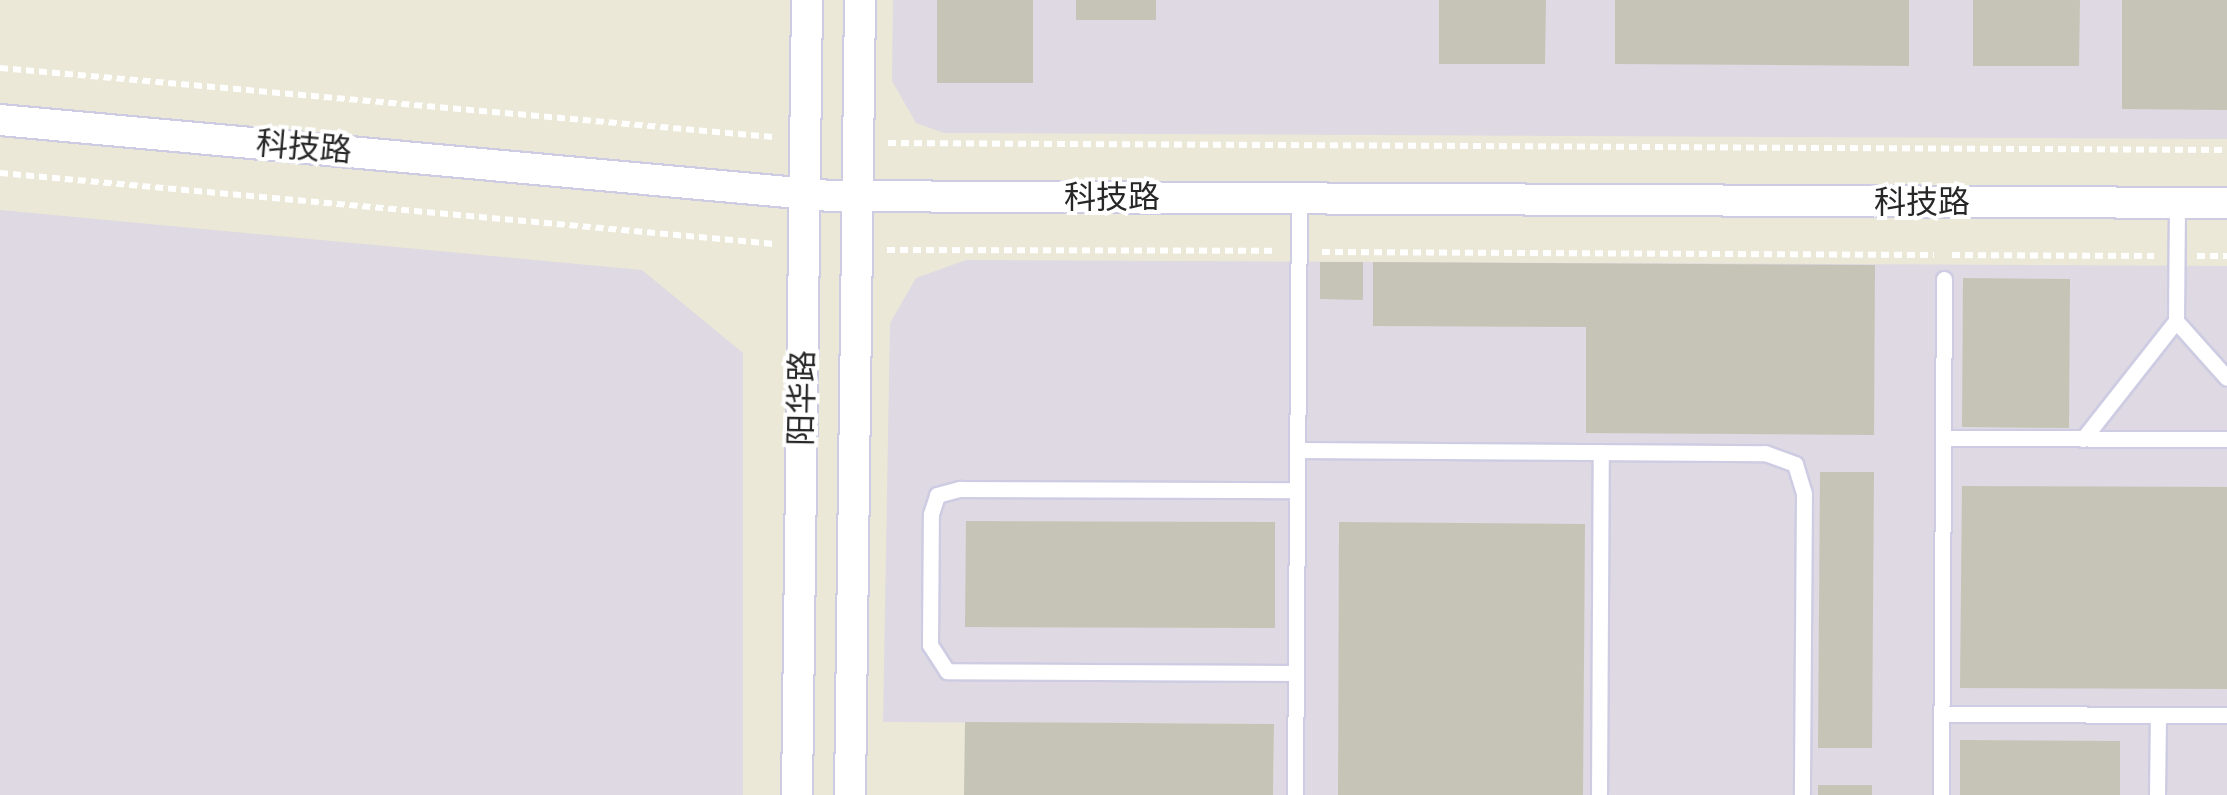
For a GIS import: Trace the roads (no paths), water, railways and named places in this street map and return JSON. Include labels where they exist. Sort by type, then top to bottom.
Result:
[{"type":"street","name":"阳华路","points":[[797,795],[807,0]]},
{"type":"street","name":"阳华路","points":[[850,795],[860,0]]},
{"type":"street","name":"科技路","points":[[0,120],[804,194],[2227,203]]},
{"type":"lane","points":[[1295,795],[1299,198]]},
{"type":"lane","points":[[2083,438],[2176,321],[2177,203]]},
{"type":"lane","points":[[1941,795],[1944,279]]},
{"type":"lane","points":[[2176,321],[2227,378]]},
{"type":"lane","points":[[1944,438],[2227,439]]},
{"type":"lane","points":[[1297,450],[1765,453],[1795,464],[1804,494],[1802,795]]},
{"type":"lane","points":[[1599,795],[1602,452]]},
{"type":"lane","points":[[1296,674],[947,670],[930,645],[931,532],[937,495],[960,489],[1297,490]]},
{"type":"lane","points":[[1942,714],[2227,716]]},
{"type":"lane","points":[[2157,795],[2158,715]]}]
